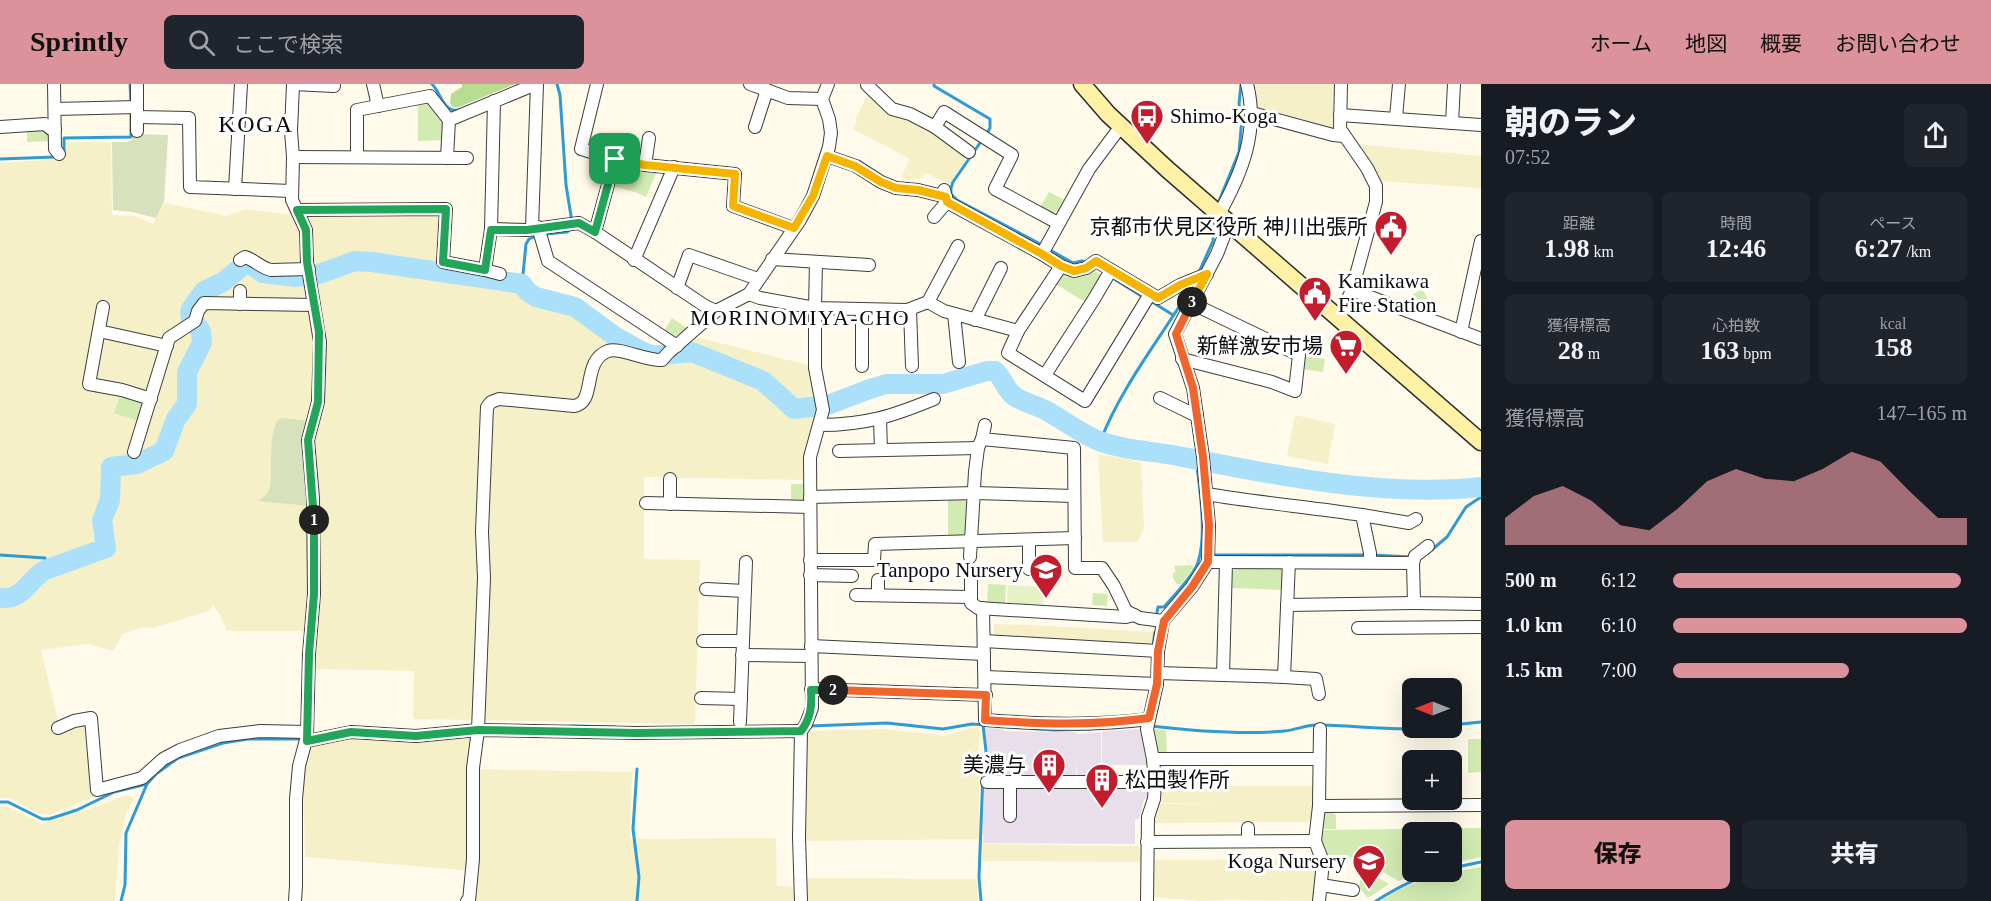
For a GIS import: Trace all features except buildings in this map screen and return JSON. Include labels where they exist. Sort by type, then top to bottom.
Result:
[{"type":"main road","points":[[1082,84],[1121,126],[1167,169],[1481,442]]},
{"type":"street","points":[[54,84],[55,149],[59,154]]},
{"type":"street","points":[[137,84],[134,110],[137,131]]},
{"type":"street","points":[[235,189],[241,84]]},
{"type":"street","points":[[295,901],[296,799],[299,766],[307,736],[315,555],[308,440],[318,402],[320,342],[309,273],[306,230],[292,200],[291,191],[293,84],[334,86]]},
{"type":"street","points":[[373,84],[378,106]]},
{"type":"street","points":[[449,120],[536,84],[538,231],[548,261],[670,352]]},
{"type":"street","points":[[597,84],[581,149],[645,165],[735,174],[733,206],[794,228]]},
{"type":"street","points":[[750,84],[788,98],[822,99]]},
{"type":"street","points":[[469,901],[473,859],[474,768],[478,727],[484,578],[482,532],[487,406],[493,400],[499,399],[579,405],[586,398],[594,363],[603,354],[610,350],[651,360],[670,352],[716,311],[750,294],[813,196],[827,156],[831,133],[822,99],[828,84]]},
{"type":"street","points":[[1147,901],[1148,817],[1154,799],[1155,782],[1148,723],[1157,678],[1155,650],[1164,621],[1192,587],[1209,557],[1207,494],[1197,414],[1193,388],[1176,334],[1191,303],[1250,140],[1252,113],[1247,84]]},
{"type":"street","points":[[1339,318],[1352,290],[1376,202],[1376,186],[1367,168],[1340,129],[1341,84]]},
{"type":"street","points":[[1396,118],[1399,84]]},
{"type":"street","points":[[1452,123],[1454,84]]},
{"type":"street","points":[[867,85],[892,109],[910,114],[935,127],[969,152]]},
{"type":"street","points":[[755,127],[767,90]]},
{"type":"street","points":[[357,157],[357,110],[430,96],[449,120],[447,158]]},
{"type":"street","points":[[485,270],[491,230],[494,101]]},
{"type":"street","points":[[56,109],[134,110],[189,118],[190,187],[291,191]]},
{"type":"street","points":[[935,127],[944,112],[1012,155],[995,189],[1058,223]]},
{"type":"street","points":[[1252,113],[1344,136]]},
{"type":"street","points":[[1340,115],[1481,125]]},
{"type":"street","points":[[0,127],[45,124],[51,129],[56,129]]},
{"type":"street","points":[[1045,250],[1089,169],[1121,126]]},
{"type":"street","points":[[645,165],[649,138]]},
{"type":"street","points":[[827,156],[855,166],[881,182],[896,188],[918,190],[945,197],[1045,250],[1061,266],[1074,271],[1090,266],[1096,261],[1108,274],[1148,298],[1158,298],[1199,277]]},
{"type":"street","points":[[293,157],[467,158]]},
{"type":"street","points":[[595,232],[615,159]]},
{"type":"street","points":[[634,260],[674,167]]},
{"type":"street","points":[[934,217],[945,197]]},
{"type":"street","points":[[297,210],[446,209],[443,262],[500,274]]},
{"type":"street","points":[[491,230],[538,231],[579,223],[716,311]]},
{"type":"street","points":[[1461,332],[1481,242]]},
{"type":"street","points":[[750,294],[760,298],[815,308],[910,309],[928,302],[958,246]]},
{"type":"street","points":[[677,288],[689,255],[758,279]]},
{"type":"street","points":[[240,260],[245,256],[265,269],[309,273]]},
{"type":"street","points":[[772,259],[869,265]]},
{"type":"street","points":[[801,901],[799,837],[803,728],[812,708],[810,457],[823,406],[815,368],[816,262]]},
{"type":"street","points":[[1061,266],[1018,331],[1008,353],[1085,400],[1148,298]]},
{"type":"street","points":[[975,320],[1001,268]]},
{"type":"street","points":[[1045,375],[1095,299],[1108,274]]},
{"type":"street","points":[[1352,290],[1481,339]]},
{"type":"street","points":[[134,452],[169,338],[193,322],[204,303],[240,297],[314,305]]},
{"type":"street","points":[[928,302],[944,311],[1018,331]]},
{"type":"street","points":[[1182,359],[1272,382],[1295,391],[1299,356],[1191,303]]},
{"type":"street","points":[[103,307],[89,384],[122,390],[151,399]]},
{"type":"street","points":[[910,309],[912,366]]},
{"type":"street","points":[[862,310],[862,366]]},
{"type":"street","points":[[954,314],[958,362]]},
{"type":"street","points":[[99,331],[166,346]]},
{"type":"street","points":[[1160,398],[1192,414],[1197,414]]},
{"type":"street","points":[[819,425],[880,419],[934,399]]},
{"type":"street","points":[[880,419],[881,450]]},
{"type":"street","points":[[970,557],[975,472],[985,425]]},
{"type":"street","points":[[839,451],[980,444],[1074,448],[1075,568],[1102,568],[1126,611],[1140,618],[1164,621]]},
{"type":"street","points":[[670,479],[670,504]]},
{"type":"street","points":[[646,503],[810,502],[975,493],[1074,496]]},
{"type":"street","points":[[1207,494],[1409,523],[1416,519]]},
{"type":"street","points":[[1362,515],[1370,557]]},
{"type":"street","points":[[810,560],[874,560],[875,544],[1075,538]]},
{"type":"street","points":[[1029,540],[1029,569]]},
{"type":"street","points":[[1209,557],[1226,562],[1289,562],[1370,557],[1414,559],[1428,546]]},
{"type":"street","points":[[1414,559],[1414,603]]},
{"type":"street","points":[[740,722],[746,562]]},
{"type":"street","points":[[1223,675],[1226,562]]},
{"type":"street","points":[[1284,677],[1289,562]]},
{"type":"street","points":[[810,575],[852,576]]},
{"type":"street","points":[[971,579],[971,603],[978,608],[1134,615]]},
{"type":"street","points":[[878,580],[878,595]]},
{"type":"street","points":[[706,590],[745,591]]},
{"type":"street","points":[[856,595],[971,597]]},
{"type":"street","points":[[1287,606],[1481,604]]},
{"type":"street","points":[[983,609],[985,720],[1032,724],[1148,723]]},
{"type":"street","points":[[1358,628],[1481,627]]},
{"type":"street","points":[[703,641],[743,641]]},
{"type":"street","points":[[742,655],[984,647],[1155,650]]},
{"type":"street","points":[[985,677],[1157,678],[1223,675],[1284,677],[1316,679],[1319,694]]},
{"type":"street","points":[[811,690],[986,695]]},
{"type":"street","points":[[701,698],[741,699]]},
{"type":"street","points":[[58,728],[74,721],[92,718],[97,790],[142,777],[163,759],[180,750],[219,736],[260,731],[307,736],[351,732],[416,736],[478,727],[636,733],[803,728]]},
{"type":"street","points":[[1319,901],[1323,862],[1314,841],[1319,806],[1320,729]]},
{"type":"street","points":[[1153,759],[1319,759]]},
{"type":"street","points":[[987,782],[1155,782]]},
{"type":"street","points":[[1010,782],[1010,816]]},
{"type":"street","points":[[1319,806],[1339,812],[1481,805]]},
{"type":"street","points":[[1147,842],[1248,835],[1314,841]]},
{"type":"street","points":[[1321,885],[1353,890]]},
{"type":"shaded area","points":[[1249,84],[1337,84],[1333,133],[1254,107]]},
{"type":"shaded area","points":[[869,91],[969,154],[950,185],[926,173],[919,179],[908,180],[901,177],[910,159],[853,129]]},
{"type":"shaded area","points":[[66,142],[111,142],[112,215],[135,216],[153,224],[165,203],[227,216],[245,209],[304,216],[435,214],[441,221],[439,273],[480,281],[513,284],[535,299],[573,309],[625,346],[658,358],[692,336],[812,366],[817,404],[806,480],[644,477],[644,559],[700,560],[695,724],[413,719],[414,671],[313,669],[312,631],[227,631],[213,605],[209,611],[152,628],[142,627],[123,634],[113,651],[88,644],[41,650],[60,729],[88,725],[93,797],[49,815],[39,814],[10,798],[0,798],[0,163],[62,159],[66,154]]},
{"type":"shaded area","points":[[1357,144],[1481,156],[1481,188],[1379,181]]},
{"type":"shaded area","points":[[1295,415],[1335,424],[1328,464],[1287,456]]},
{"type":"shaded area","points":[[1098,454],[1141,462],[1144,528],[1137,542],[1103,542]]},
{"type":"shaded area","points":[[994,624],[1154,632],[1149,645],[994,636]]},
{"type":"shaded area","points":[[979,727],[979,839],[805,841],[806,731],[885,729],[944,736]]},
{"type":"shaded area","points":[[985,728],[1003,729],[1003,731],[1076,732],[1077,734],[1101,732],[1101,777],[1077,777],[1076,759],[1076,778],[985,778],[988,751]]},
{"type":"shaded area","points":[[1142,729],[1149,765],[1102,765],[1102,731]]},
{"type":"shaded area","points":[[471,734],[470,769],[632,772],[630,839],[776,838],[777,886],[803,887],[804,878],[977,879],[978,901],[475,901],[474,871],[305,857],[303,771],[312,746],[332,737]]},
{"type":"shaded area","points":[[1145,786],[1149,791],[1149,799],[1144,799],[1139,819],[1135,819],[1135,844],[983,843],[984,787],[1001,787],[1005,792],[1006,819],[1016,819],[1014,792],[1019,787]]},
{"type":"shaded area","points":[[1161,786],[1314,786],[1313,822],[1154,823],[1154,817],[1160,804],[1227,803],[1163,803]]},
{"type":"shaded area","points":[[126,795],[134,798],[126,813],[119,844],[115,901],[0,901],[0,806],[8,807],[42,824]]},
{"type":"shaded area","points":[[983,844],[1141,846],[1142,862],[982,861]]},
{"type":"shaded area","points":[[1317,859],[1313,901],[1200,901],[1151,897],[1150,864],[1154,863],[1154,860]]},
{"type":"green space","points":[[462,84],[515,84],[459,107],[453,107],[450,103],[451,94],[462,87]]},
{"type":"green space","points":[[418,102],[430,104],[443,123],[443,140],[418,141]]},
{"type":"green space","points":[[27,129],[46,129],[51,133],[51,141],[27,142]]},
{"type":"green space","points":[[133,134],[168,135],[164,202],[156,218],[113,210],[112,142],[127,142],[132,140]]},
{"type":"green space","points":[[620,165],[641,171],[657,171],[646,197],[611,186],[615,168]]},
{"type":"green space","points":[[1049,192],[1065,200],[1059,211],[1052,213],[1040,207]]},
{"type":"green space","points":[[1090,268],[1102,275],[1085,302],[1054,283],[1061,271],[1068,275]]},
{"type":"green space","points":[[1422,289],[1428,299],[1418,305],[1412,295]]},
{"type":"green space","points":[[672,318],[688,329],[676,335],[664,331]]},
{"type":"green space","points":[[1304,356],[1325,359],[1323,372],[1302,369]]},
{"type":"green space","points":[[120,395],[139,401],[142,407],[138,421],[114,413]]},
{"type":"green space","points":[[281,418],[309,421],[310,506],[258,501],[267,494],[270,487],[272,439]]},
{"type":"green space","points":[[791,484],[805,484],[805,497],[801,502],[791,502]]},
{"type":"green space","points":[[948,498],[963,498],[968,503],[967,530],[962,535],[948,536]]},
{"type":"green space","points":[[1193,565],[1181,584],[1177,584],[1173,578],[1173,573],[1176,572],[1174,566]]},
{"type":"green space","points":[[1278,566],[1283,571],[1283,590],[1231,588],[1232,572],[1237,567]]},
{"type":"green space","points":[[988,584],[1006,585],[1005,604],[987,602]]},
{"type":"green space","points":[[1008,585],[1044,587],[1043,605],[1007,603]]},
{"type":"green space","points":[[1093,593],[1108,594],[1107,606],[1092,605]]},
{"type":"green space","points":[[1150,729],[1166,730],[1167,753],[1162,754],[1157,750]]},
{"type":"green space","points":[[1468,739],[1481,739],[1481,772],[1468,773]]},
{"type":"green space","points":[[1324,812],[1332,812],[1336,815],[1336,829],[1319,829]]},
{"type":"green space","points":[[1462,828],[1481,828],[1481,857],[1462,861]]},
{"type":"green space","points":[[1402,829],[1402,880],[1399,881],[1347,856],[1328,857],[1322,844],[1320,830]]},
{"type":"green space","points":[[1481,867],[1481,901],[1381,901],[1417,882],[1462,882],[1462,871]]},
{"type":"green space","points":[[1370,873],[1389,884],[1368,898],[1359,888],[1361,875],[1367,877]]},
{"type":"waterway","points":[[130,84],[131,104]]},
{"type":"waterway","points":[[432,84],[446,105],[453,110],[458,110]]},
{"type":"waterway","points":[[557,84],[560,95],[566,185],[572,222]]},
{"type":"waterway","points":[[934,84],[990,119],[990,128],[986,135]]},
{"type":"waterway","points":[[1217,206],[1239,152],[1242,118],[1239,104],[1241,84]]},
{"type":"waterway","points":[[64,154],[64,138],[131,137],[131,110]]},
{"type":"waterway","points":[[982,140],[953,182],[951,194],[957,200],[1044,246]]},
{"type":"waterway","points":[[0,159],[55,157]]},
{"type":"waterway","points":[[1199,272],[1213,241],[1215,219]]},
{"type":"waterway","points":[[545,234],[567,232],[572,228]]},
{"type":"waterway","points":[[522,284],[526,244],[529,239],[538,235]]},
{"type":"waterway","points":[[1050,250],[1073,263],[1082,261],[1087,263]]},
{"type":"waterway","points":[[0,598],[8,598],[20,593],[45,570],[106,548],[102,520],[110,500],[111,467],[137,464],[164,451],[176,419],[187,404],[187,372],[202,343],[201,331],[191,318],[191,309],[204,291],[223,282],[249,263],[263,273],[295,277],[319,274],[355,261],[522,284],[536,297],[575,307],[616,337],[641,351],[651,355],[692,352],[763,381],[794,409],[828,405],[886,384],[943,384],[987,371],[995,371],[1008,390],[1017,398],[1111,445],[1329,483],[1444,490],[1481,487]]},
{"type":"waterway","points":[[1111,277],[1143,297]]},
{"type":"waterway","points":[[1100,442],[1119,401],[1192,286]]},
{"type":"waterway","points":[[1149,300],[1173,315]]},
{"type":"waterway","points":[[1157,612],[1158,607],[1164,607],[1189,578],[1200,556],[1202,515],[1196,460]]},
{"type":"waterway","points":[[1428,553],[1447,537],[1466,507],[1481,497]]},
{"type":"waterway","points":[[0,555],[45,558],[46,569]]},
{"type":"waterway","points":[[1211,555],[1366,555]]},
{"type":"waterway","points":[[1373,555],[1411,557]]},
{"type":"waterway","points":[[1153,646],[1155,632]]},
{"type":"waterway","points":[[1462,724],[1481,722]]},
{"type":"waterway","points":[[810,726],[887,723],[943,729],[972,724],[986,725]]},
{"type":"waterway","points":[[981,901],[979,877],[986,751],[983,725]]},
{"type":"waterway","points":[[1151,726],[1235,732],[1285,731],[1316,725],[1402,729]]},
{"type":"waterway","points":[[571,726],[615,727]]},
{"type":"waterway","points":[[1007,727],[1055,730],[1091,729]]},
{"type":"waterway","points":[[0,802],[8,802],[42,819],[49,819],[77,810],[114,792],[147,784],[156,774],[178,758],[223,743],[248,739],[302,739]]},
{"type":"waterway","points":[[637,769],[633,829],[639,877],[637,901]]},
{"type":"waterway","points":[[121,901],[125,885],[126,833],[147,784]]},
{"type":"waterway","points":[[1462,866],[1481,862]]},
{"type":"waterway","points":[[1376,901],[1411,882]]},
{"type":"place","name":"Shimo-Koga","points":[[1147,145]]},
{"type":"place","name":"京都市伏見区役所 神川出張所","points":[[1391,256]]},
{"type":"place","name":"Kamikawa Fire Station","points":[[1315,322]]},
{"type":"place","name":"新鮮激安市場","points":[[1346,375]]},
{"type":"place","name":"Tanpopo Nursery","points":[[1046,599]]},
{"type":"place","name":"美濃与","points":[[1049,794]]},
{"type":"place","name":"松田製作所","points":[[1102,809]]},
{"type":"place","name":"Koga Nursery","points":[[1369,890]]},
{"type":"district","name":"KOGA","points":[[256,124]]},
{"type":"district","name":"MORINOMIYA-CHO","points":[[800,317]]},
{"type":"route","points":[[827,156],[855,166],[881,182],[896,188],[918,190],[946,197],[947,202],[1061,266],[1074,271],[1086,268],[1096,261],[1158,298],[1180,285],[1207,274],[1177,329],[1176,340],[1193,388],[1203,457],[1209,525],[1208,562],[1192,587],[1164,621],[1158,651],[1157,684],[1149,718],[1119,723],[1032,724],[985,720],[986,695],[811,690],[812,708],[801,731],[636,733],[462,730],[430,736],[351,732],[307,741],[315,555],[308,440],[318,402],[320,342],[307,262],[306,230],[297,210],[446,209],[443,262],[485,270],[491,230],[527,230],[579,223],[595,232],[615,159],[645,165],[735,174],[733,206],[794,228],[813,196],[827,156]]}]
